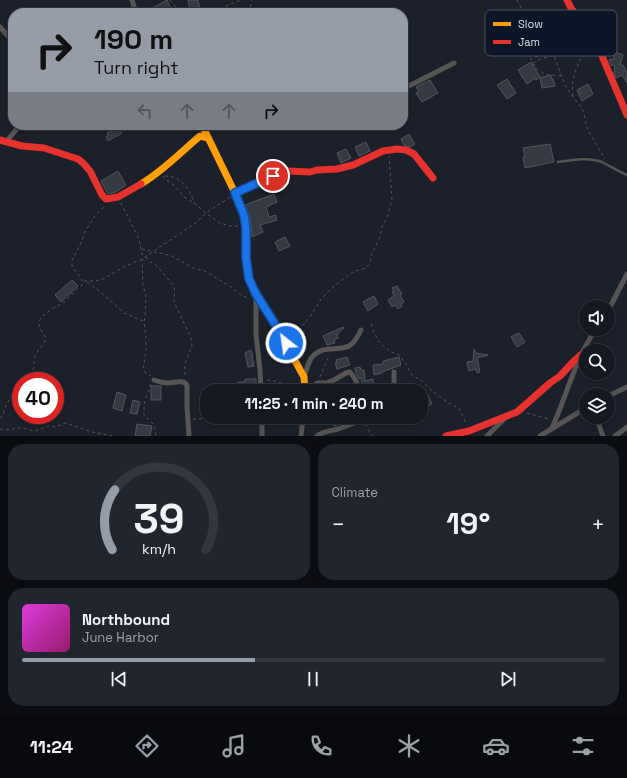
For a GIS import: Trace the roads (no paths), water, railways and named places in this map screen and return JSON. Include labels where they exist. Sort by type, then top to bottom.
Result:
[{"type":"street","points":[[567,0],[572,10]]},
{"type":"street","points":[[0,27],[8,36]]},
{"type":"street","points":[[603,56],[627,115]]},
{"type":"street","points":[[408,86],[454,63]]},
{"type":"street","points":[[3,141],[15,130]]},
{"type":"street","points":[[206,130],[208,138],[244,215],[246,228],[246,258],[249,279],[256,298],[273,321],[286,343],[304,377],[305,384]]},
{"type":"street","points":[[3,141],[22,146],[44,148],[78,159],[90,172],[102,195],[106,199],[115,198],[149,179],[168,165],[200,136],[208,138]]},
{"type":"street","points":[[235,193],[281,173],[289,171],[310,172],[317,170],[337,169],[353,165],[376,153],[387,150],[406,150],[414,154],[433,178]]},
{"type":"street","points":[[614,300],[627,274]]},
{"type":"street","points":[[256,298],[256,335],[260,384]]},
{"type":"street","points":[[304,377],[308,364],[313,356],[321,350],[327,348],[335,349],[352,344],[361,330]]},
{"type":"street","points":[[446,436],[469,431],[517,412],[560,376],[579,357]]},
{"type":"street","points":[[552,428],[579,361]]},
{"type":"street","points":[[316,384],[330,382],[350,372],[357,384]]},
{"type":"street","points":[[394,372],[394,384]]},
{"type":"street","points":[[154,380],[166,383],[182,382],[188,385],[187,407],[189,436]]},
{"type":"street","points":[[615,393],[627,387]]},
{"type":"street","points":[[540,436],[579,412]]},
{"type":"street","points":[[487,436],[508,416]]},
{"type":"street","points":[[262,424],[262,436]]},
{"type":"street","points":[[301,436],[302,424]]},
{"type":"street","points":[[317,436],[321,433],[338,429],[349,424]]},
{"type":"street","points":[[598,424],[602,436]]},
{"type":"street","points":[[615,436],[627,428]]},
{"type":"lane","points":[[558,162],[585,159],[596,160],[627,175]]}]
